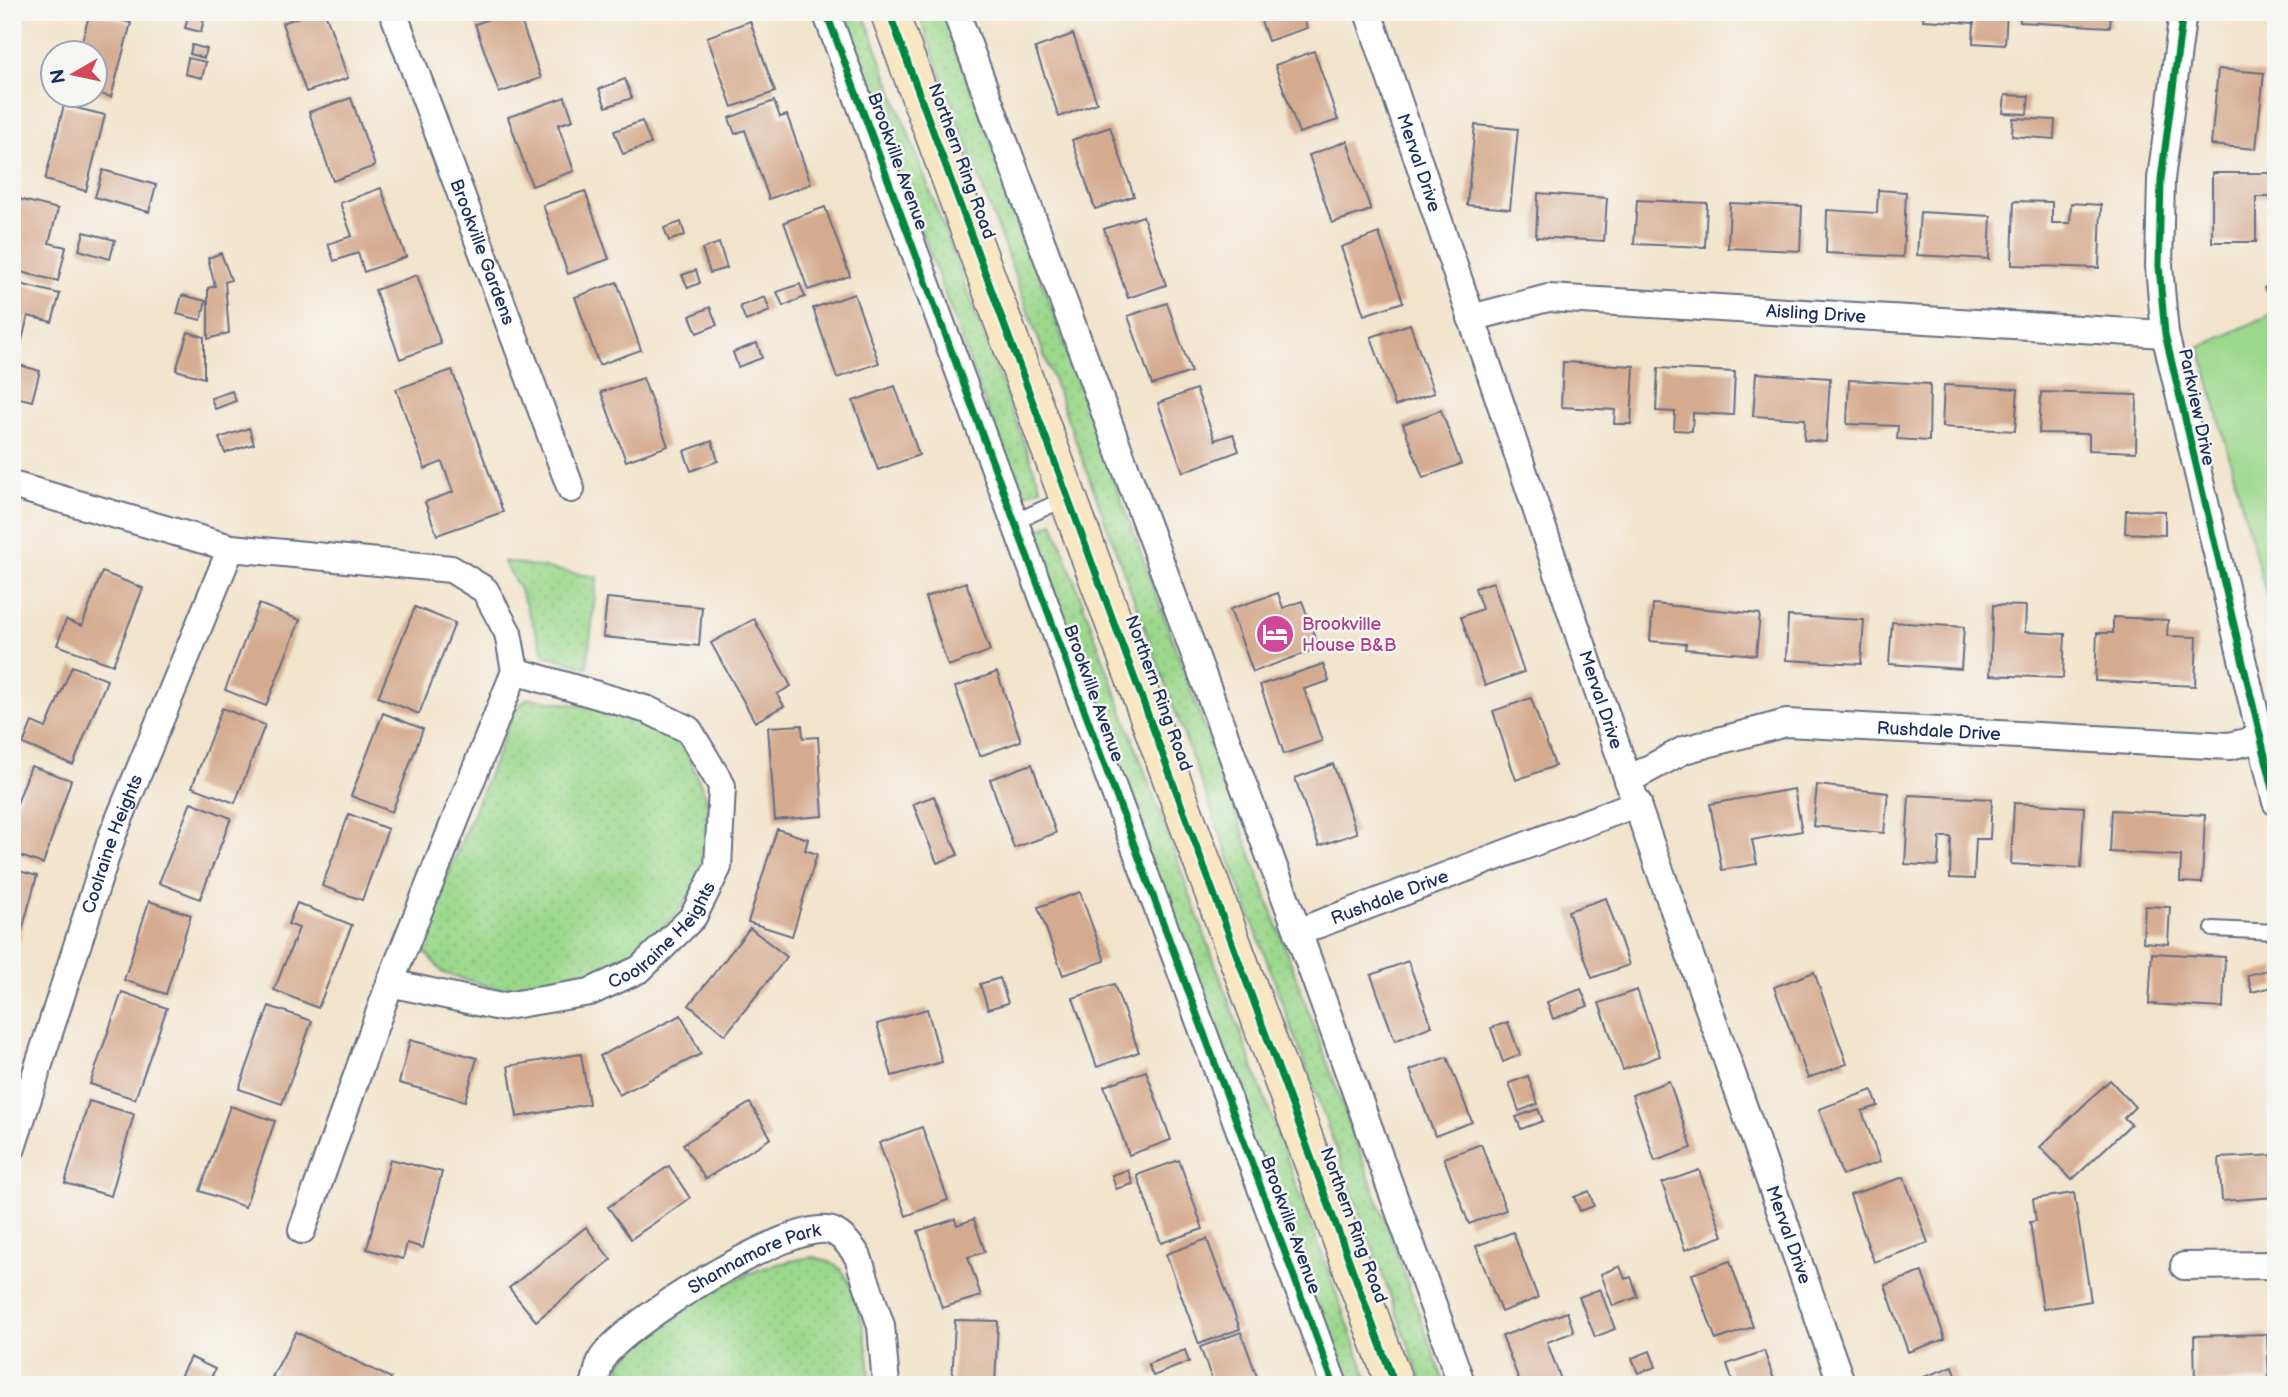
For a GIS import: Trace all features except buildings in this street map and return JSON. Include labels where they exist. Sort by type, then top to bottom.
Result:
[{"type":"main road","name":"Northern Ring Road","points":[[890,12],[1395,1385]]},
{"type":"street","name":"Brookville Gardens","points":[[393,12],[570,489]]},
{"type":"street","name":"Brookville Avenue","points":[[826,12],[1334,1385]]},
{"type":"street","points":[[956,12],[1298,932],[1462,1385]]},
{"type":"street","name":"Merval Drive","points":[[1368,12],[1633,791],[1842,1385]]},
{"type":"street","name":"Parkview Drive","points":[[2183,12],[2161,179],[2159,266],[2165,334],[2276,802]]},
{"type":"street","name":"Aisling Drive","points":[[1471,318],[1548,298],[2165,334]]},
{"type":"street","points":[[12,485],[231,548],[451,569],[485,590],[508,633],[515,671],[390,983],[302,1230]]},
{"type":"street","name":"Coolraine Heights","points":[[12,1148],[113,834],[231,548]]},
{"type":"street","name":"Coolraine Heights","points":[[390,983],[500,1007],[590,992],[640,969],[693,917],[718,867],[722,786],[689,730],[648,710],[515,671]]},
{"type":"street","name":"Rushdale Drive","points":[[1298,932],[1633,791],[1685,750],[1786,723],[2229,746],[2260,739]]},
{"type":"street","name":"Shannamore Park","points":[[594,1385],[603,1358],[655,1312],[716,1272],[810,1230],[832,1231],[853,1247],[881,1326],[886,1385]]},
{"type":"street","points":[[2184,1266],[2276,1265]]},
{"type":"lane","points":[[1014,522],[1070,497]]},
{"type":"lane","points":[[2213,929],[2276,932]]},
{"type":"green space","points":[[841,12],[863,12],[1041,488],[1019,496]]},
{"type":"green space","points":[[918,12],[943,12],[1445,1385],[1423,1385]]},
{"type":"green space","points":[[2276,312],[2276,632],[2200,347]]},
{"type":"green space","points":[[1053,522],[1370,1385],[1334,1385],[1033,534]]},
{"type":"green space","points":[[503,561],[597,577],[587,667],[545,655],[519,588]]},
{"type":"green space","points":[[528,698],[640,714],[680,737],[709,804],[703,876],[673,918],[627,960],[557,988],[493,988],[443,973],[419,945],[515,710]]},
{"type":"green space","points":[[815,1257],[836,1265],[851,1288],[866,1339],[870,1385],[623,1385],[620,1380],[621,1362],[686,1308],[735,1280],[761,1269]]},
{"type":"cycle path","points":[[826,12],[1334,1385]]},
{"type":"cycle path","points":[[889,12],[1395,1385]]},
{"type":"cycle path","points":[[2183,12],[2161,179],[2159,266],[2165,334],[2276,802]]},
{"type":"place","name":"Brookville House B&B","points":[[1275,634]]}]
